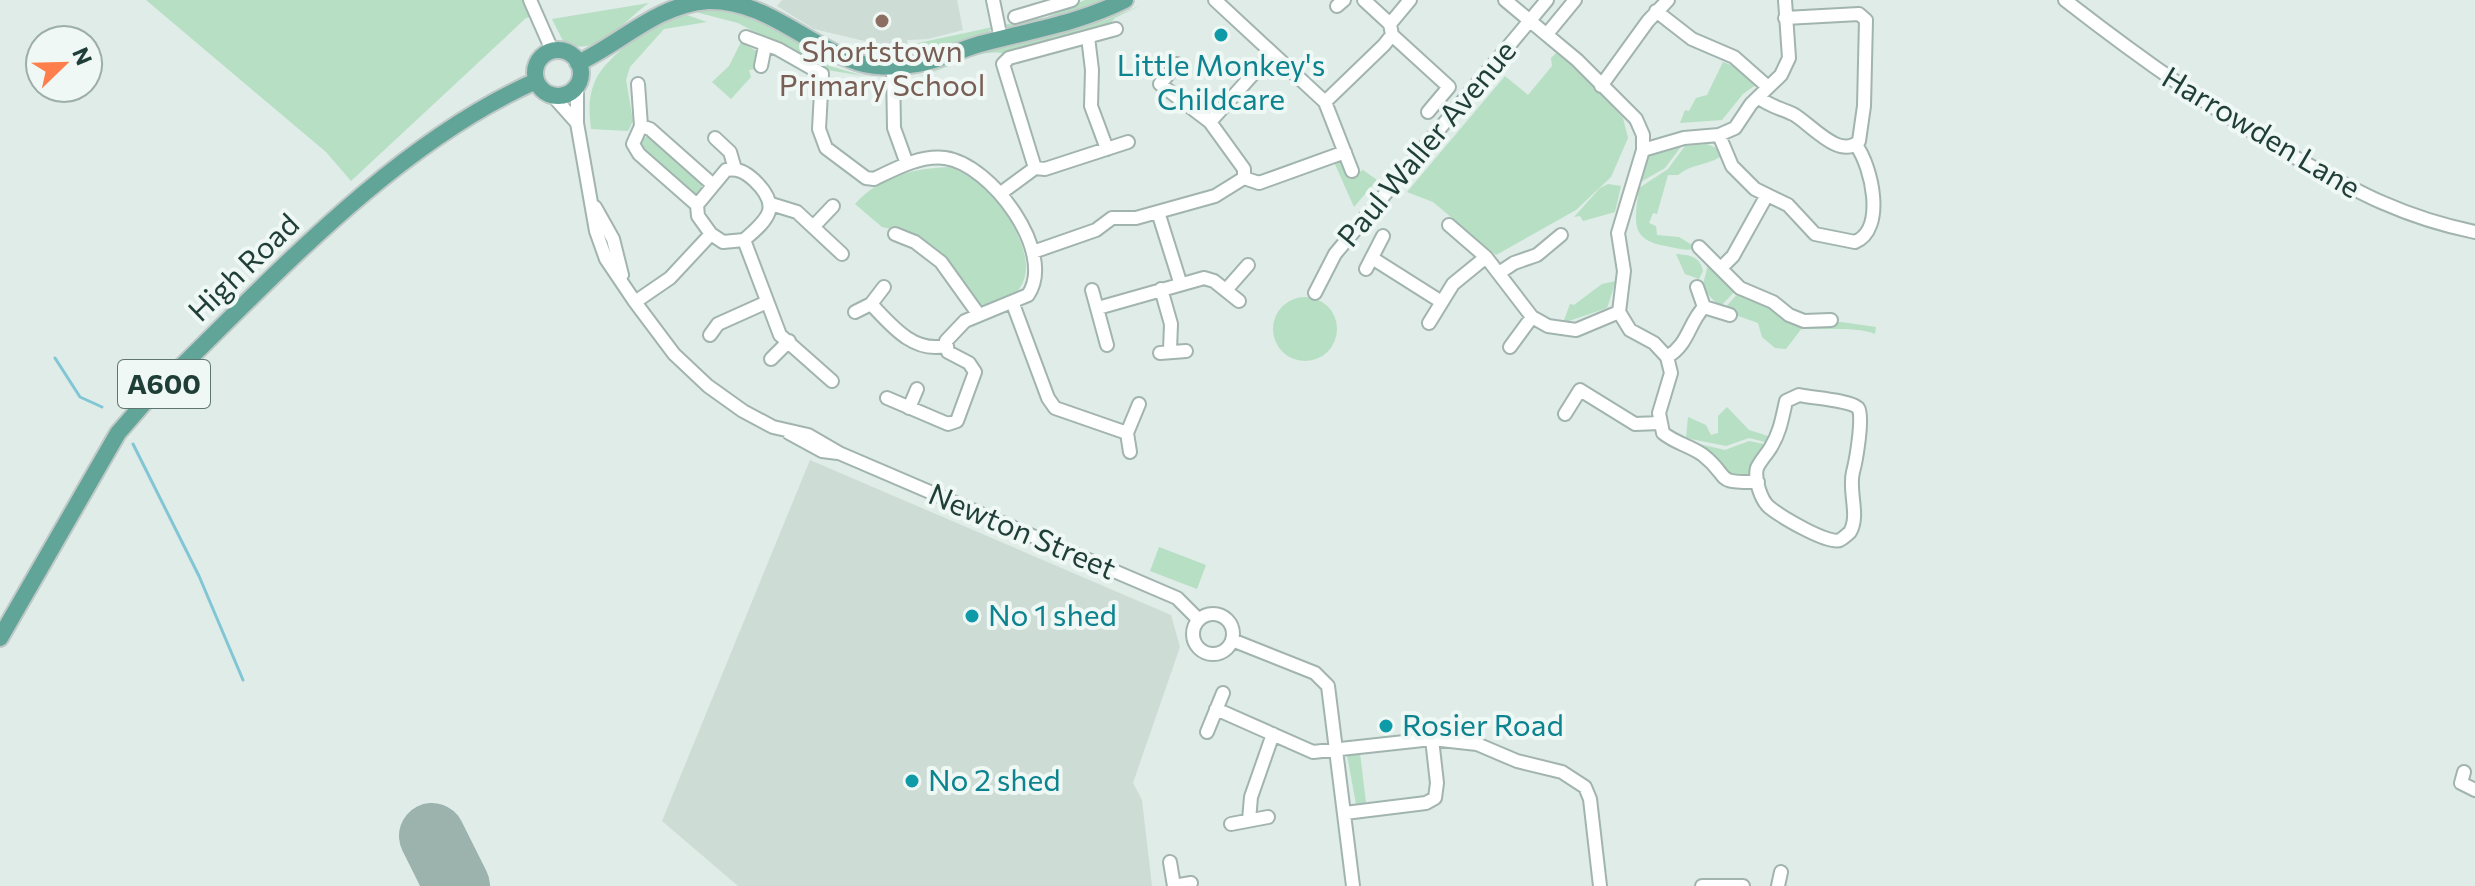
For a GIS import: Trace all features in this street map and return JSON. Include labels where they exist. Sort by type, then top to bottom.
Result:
[{"type":"main road","points":[[578,63],[671,8],[700,2],[742,4],[772,15],[843,57],[870,67],[922,63],[1084,17],[1125,0]]},
{"type":"main road","points":[[552,50],[570,53],[578,63],[577,84],[566,93],[552,95],[536,81],[536,66],[552,50]]},
{"type":"main road","name":"High Road","points":[[0,638],[118,433],[145,402],[415,150],[471,112],[536,81]]},
{"type":"street","points":[[530,0],[552,50]]},
{"type":"street","points":[[993,0],[1001,39]]},
{"type":"street","points":[[1015,17],[1070,0]]},
{"type":"street","points":[[1215,0],[1325,102],[1352,171]]},
{"type":"street","points":[[1364,0],[1449,87],[1428,112]]},
{"type":"street","points":[[1325,102],[1391,30],[1410,0]]},
{"type":"street","points":[[1505,0],[1547,34],[1636,119],[1643,135],[1643,150],[1618,233],[1624,271],[1619,312],[1630,330],[1654,343],[1667,357],[1671,373],[1660,423],[1663,433],[1703,455],[1720,476],[1732,483],[1758,482]]},
{"type":"street","name":"Paul Waller Avenue","points":[[1315,293],[1335,254],[1547,0]]},
{"type":"street","points":[[1547,34],[1575,0]]},
{"type":"street","points":[[1601,86],[1656,11],[1668,0]]},
{"type":"street","points":[[1643,150],[1684,138],[1719,135],[1735,128],[1758,97],[1781,75],[1789,58],[1785,0]]},
{"type":"street","name":"Harrowden Lane","points":[[2065,0],[2196,98],[2364,196],[2396,211],[2475,232]]},
{"type":"street","points":[[1656,11],[1692,39],[1734,57],[1768,87]]},
{"type":"street","points":[[1719,135],[1732,166],[1744,180],[1788,205],[1815,234],[1840,241],[1863,239],[1870,228],[1872,196],[1856,145],[1863,128],[1866,20],[1859,14],[1785,18]]},
{"type":"street","points":[[1035,168],[1003,64],[1009,58],[1116,29]]},
{"type":"street","points":[[746,37],[778,49],[822,74],[819,129],[826,148],[866,178],[874,179],[928,158],[958,162],[986,179],[1001,193],[1038,267],[1033,288],[1013,304],[958,325],[945,346],[932,349],[905,337],[871,304]]},
{"type":"street","points":[[1088,37],[1092,70],[1091,106],[1107,149]]},
{"type":"street","points":[[761,66],[765,46]]},
{"type":"street","points":[[1210,122],[1272,53]]},
{"type":"street","points":[[1177,64],[1160,84],[1210,122],[1244,169],[1244,178]]},
{"type":"street","points":[[893,66],[894,128],[907,164]]},
{"type":"street","name":"Newton Street","points":[[577,84],[577,123],[593,205],[613,239],[622,279],[635,302],[674,354],[708,386],[743,411],[822,451],[839,453],[1177,598],[1199,620]]},
{"type":"street","points":[[638,84],[641,126],[633,144],[639,154],[697,205]]},
{"type":"street","points":[[552,95],[577,123]]},
{"type":"street","points":[[1758,97],[1771,108],[1809,124],[1827,140],[1856,145]]},
{"type":"street","points":[[641,126],[650,129],[712,184]]},
{"type":"street","points":[[715,138],[730,152],[735,169]]},
{"type":"street","points":[[1001,193],[1035,168],[1045,169],[1128,142]]},
{"type":"street","points":[[1244,178],[1259,183],[1345,152]]},
{"type":"street","points":[[735,169],[745,172],[769,194],[771,204],[767,217],[744,240],[723,242],[711,234],[698,216],[697,205],[712,184],[726,170],[735,169]]},
{"type":"street","points":[[1033,252],[1096,230],[1112,218],[1158,212],[1215,196],[1244,178]]},
{"type":"street","points":[[1721,268],[1733,256],[1767,195]]},
{"type":"street","points":[[771,204],[787,206],[842,254]]},
{"type":"street","points":[[813,227],[833,206]]},
{"type":"street","points":[[1158,212],[1180,282]]},
{"type":"street","points":[[1449,225],[1486,257],[1532,317],[1548,326],[1576,330],[1619,312]]},
{"type":"street","points":[[635,302],[670,278],[711,234]]},
{"type":"street","points":[[895,234],[915,242],[941,262],[979,315]]},
{"type":"street","points":[[1499,273],[1514,263],[1537,255],[1561,235]]},
{"type":"street","points":[[1383,236],[1369,264],[1440,301]]},
{"type":"street","points":[[744,240],[780,335],[832,381]]},
{"type":"street","points":[[1699,247],[1740,288],[1773,302],[1789,315],[1804,321],[1831,320]]},
{"type":"street","points":[[1429,323],[1453,284],[1486,257]]},
{"type":"street","points":[[1226,290],[1248,265]]},
{"type":"street","points":[[1098,308],[1180,282],[1204,278],[1239,301]]},
{"type":"street","points":[[855,312],[871,304],[884,287]]},
{"type":"street","points":[[1697,287],[1704,307]]},
{"type":"street","points":[[1161,289],[1171,324],[1165,352],[1186,351]]},
{"type":"street","points":[[1092,290],[1107,345]]},
{"type":"street","points":[[707,313],[714,329],[767,302]]},
{"type":"street","points":[[1013,304],[1048,398],[1055,408],[1127,433]]},
{"type":"street","points":[[1667,357],[1681,349],[1693,319],[1704,307]]},
{"type":"street","points":[[1704,307],[1730,315]]},
{"type":"street","points":[[1510,347],[1532,317]]},
{"type":"street","points":[[771,359],[789,341]]},
{"type":"street","points":[[887,398],[948,424],[960,417],[975,372],[969,363],[951,355],[945,346]]},
{"type":"street","points":[[909,408],[917,389]]},
{"type":"street","points":[[1565,414],[1580,390],[1635,424],[1660,423]]},
{"type":"street","points":[[1792,397],[1849,402],[1860,411],[1862,418],[1856,437],[1857,464],[1851,495],[1853,519],[1850,533],[1841,540],[1831,541],[1768,506],[1758,482],[1757,469],[1777,436],[1786,401],[1792,397]]},
{"type":"street","points":[[1130,452],[1127,433],[1139,404]]},
{"type":"street","points":[[1211,615],[1223,617],[1232,627],[1232,640],[1218,654],[1205,653],[1193,638],[1199,620],[1211,615]]},
{"type":"street","points":[[1232,640],[1324,679],[1330,694],[1353,886]]},
{"type":"street","points":[[1207,732],[1223,693]]},
{"type":"street","points":[[1216,709],[1313,752],[1432,739],[1477,744],[1517,761],[1551,768],[1585,787],[1593,814],[1600,886]]},
{"type":"street","points":[[1249,820],[1251,797],[1273,734]]},
{"type":"street","points":[[1345,813],[1426,803],[1435,798],[1437,783],[1432,739]]},
{"type":"street","points":[[2448,791],[2463,777],[2475,790]]},
{"type":"street","points":[[1231,824],[1268,817]]},
{"type":"street","points":[[1170,862],[1174,886],[1191,883]]},
{"type":"street","points":[[1778,886],[1781,872]]},
{"type":"street","points":[[1702,886],[1743,886]]},
{"type":"shaded area","name":"Shortstown Primary School","points":[[782,0],[957,0],[963,30],[928,39],[907,40],[908,47],[877,44],[814,29],[777,6]]},
{"type":"shaded area","points":[[810,460],[1171,615],[1180,647],[1133,783],[1142,800],[1152,886],[738,886],[662,821]]},
{"type":"green space","points":[[146,0],[523,0],[534,16],[526,18],[351,181],[326,152]]},
{"type":"green space","points":[[1085,0],[1104,0],[1080,11],[1011,29],[1003,25],[1047,17]]},
{"type":"green space","points":[[649,3],[609,36],[587,46],[575,46],[563,41],[552,19]]},
{"type":"green space","points":[[1141,5],[1115,18],[1105,29],[1102,25],[1090,28],[1086,34],[1084,30],[1077,31],[1074,37],[1070,34],[1052,38],[1047,46],[1039,48],[1034,45],[1005,54],[985,53],[919,76],[995,47],[1106,20]]},
{"type":"green space","points":[[726,6],[783,30],[830,66],[864,76],[827,70],[738,23],[684,9]]},
{"type":"green space","points":[[687,15],[707,22],[664,29],[630,67],[626,80],[633,121],[628,131],[591,129],[590,98],[602,69],[623,48],[650,29]]},
{"type":"green space","points":[[993,27],[986,34],[915,53],[914,44]]},
{"type":"green space","points":[[741,42],[758,52],[755,69],[749,70],[751,77],[731,99],[712,82],[729,66]]},
{"type":"green space","points":[[1556,53],[1583,75],[1623,118],[1628,138],[1611,177],[1576,210],[1496,255],[1433,202],[1407,192],[1505,76],[1528,95],[1552,66],[1551,58]]},
{"type":"green space","points":[[1723,62],[1738,68],[1757,84],[1743,94],[1722,120],[1680,123],[1685,110],[1689,111],[1696,98],[1707,95]]},
{"type":"green space","points":[[650,136],[703,182],[699,195],[693,196],[640,151],[640,139]]},
{"type":"green space","points":[[1683,144],[1665,168],[1639,183],[1646,156]]},
{"type":"green space","points":[[1707,144],[1716,148],[1720,157],[1678,175],[1668,175],[1657,214],[1653,213],[1649,223],[1656,226],[1657,235],[1679,237],[1697,248],[1682,249],[1646,239],[1637,227],[1639,188],[1668,169],[1685,146]]},
{"type":"green space","points":[[1340,160],[1348,177],[1363,170],[1377,180],[1354,207],[1334,162]]},
{"type":"green space","points":[[951,167],[975,180],[998,203],[1016,232],[1026,262],[1025,277],[1016,292],[981,307],[961,288],[949,263],[918,235],[882,227],[855,204],[875,187],[898,175]]},
{"type":"green space","points":[[1608,184],[1621,186],[1615,212],[1583,221],[1580,216],[1574,217],[1600,188]]},
{"type":"green space","points":[[1676,254],[1697,259],[1703,271],[1699,279],[1685,274]]},
{"type":"green space","points":[[1708,265],[1735,291],[1720,307],[1702,288]]},
{"type":"green space","points":[[1616,281],[1607,308],[1563,323],[1570,304],[1574,305],[1602,284]]},
{"type":"green space","points":[[1739,292],[1819,324],[1841,322],[1876,327],[1875,334],[1858,330],[1802,328],[1786,349],[1775,348],[1762,337],[1758,323],[1727,312],[1725,308]]},
{"type":"green space","points":[[1299,297],[1311,297],[1328,306],[1335,317],[1335,341],[1328,352],[1311,361],[1299,361],[1287,356],[1278,347],[1273,335],[1273,323],[1278,311],[1287,302]]},
{"type":"green space","points":[[1727,407],[1749,430],[1768,436],[1769,443],[1749,438],[1726,446],[1686,438],[1688,417],[1706,425],[1711,435],[1718,433],[1718,416]]},
{"type":"green space","points":[[1686,441],[1725,450],[1749,441],[1764,444],[1755,460],[1752,478],[1728,476]]},
{"type":"green space","points":[[1159,547],[1206,565],[1197,589],[1150,571]]},
{"type":"green space","points":[[1360,753],[1366,803],[1356,804],[1347,755]]},
{"type":"waterway","points":[[55,358],[80,397],[102,407]]},
{"type":"waterway","points":[[133,444],[199,576],[243,680]]},
{"type":"runway","points":[[432,836],[457,886]]},
{"type":"place","name":"Shortstown Primary School","points":[[882,21]]},
{"type":"place","name":"Little Monkey's Childcare","points":[[1221,35]]},
{"type":"place","name":"No 1 shed","points":[[972,616]]},
{"type":"place","name":"Rosier Road","points":[[1386,726]]},
{"type":"place","name":"No 2 shed","points":[[912,781]]}]
